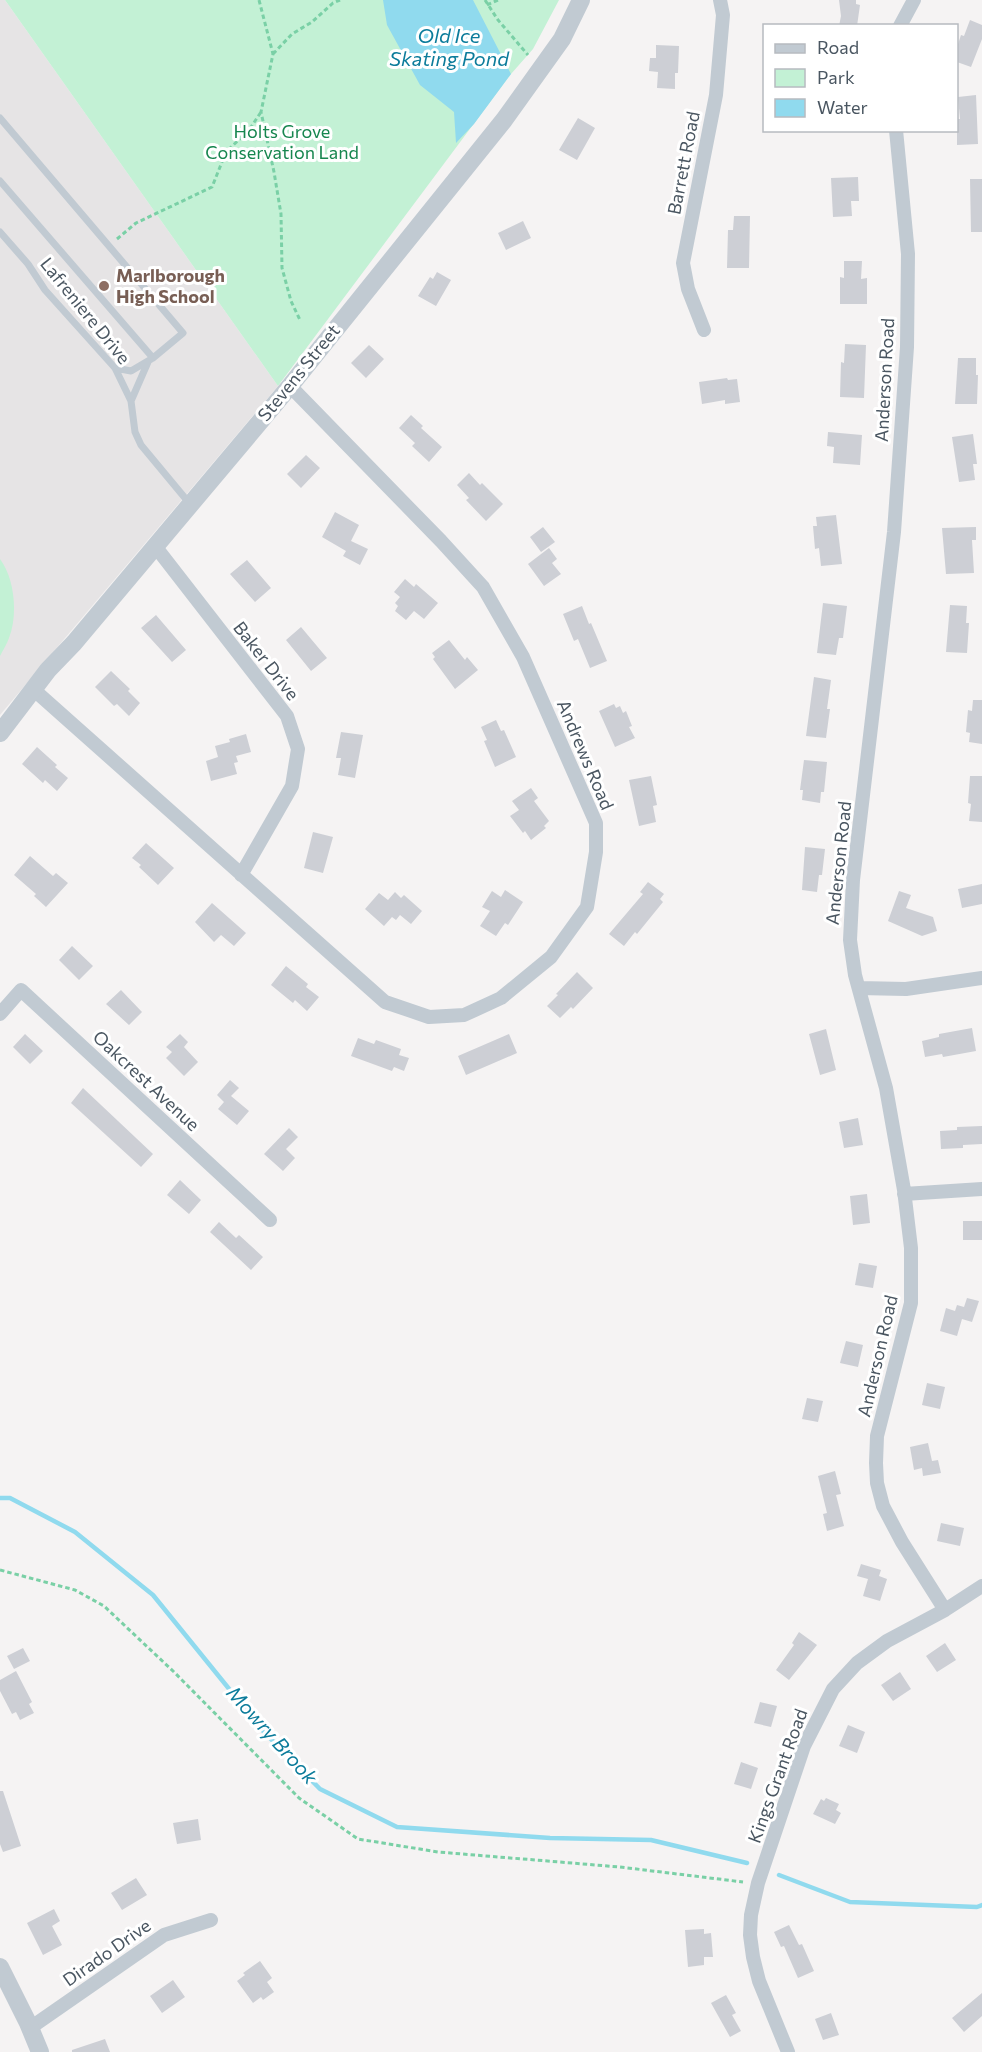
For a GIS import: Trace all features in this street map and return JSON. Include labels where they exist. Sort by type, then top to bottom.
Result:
[{"type":"street","name":"Stevens Street","points":[[0,733],[33,689],[290,386],[504,120],[562,39],[581,0]]},
{"type":"street","name":"Barrett Road","points":[[704,330],[688,289],[683,262],[716,94],[723,15],[720,0]]},
{"type":"street","points":[[901,24],[914,0]]},
{"type":"street","name":"Anderson Road","points":[[896,132],[908,254],[907,347],[894,532],[853,880],[850,940],[859,988],[886,1088],[911,1248],[911,1302],[877,1436],[877,1483],[883,1506],[902,1542],[945,1610]]},
{"type":"street","name":"Andrews Road","points":[[33,689],[385,1002],[429,1017],[464,1015],[501,998],[551,957],[587,906],[596,852],[596,823],[523,657],[483,587],[433,532],[290,386]]},
{"type":"street","name":"Baker Drive","points":[[155,546],[287,716],[298,748],[292,786],[241,875]]},
{"type":"street","points":[[859,988],[906,989],[982,978]]},
{"type":"street","name":"Oakcrest Avenue","points":[[0,1014],[21,990],[270,1220]]},
{"type":"street","points":[[904,1194],[982,1189]]},
{"type":"street","name":"Kings Grant Road","points":[[788,2052],[759,1981],[752,1946],[751,1914],[758,1883],[804,1746],[833,1689],[857,1663],[887,1641],[945,1610],[982,1586]]},
{"type":"street","name":"Dirado Drive","points":[[30,2028],[164,1935],[211,1920]]},
{"type":"street","points":[[0,1966],[40,2052]]},
{"type":"lane","points":[[0,118],[183,333],[150,360],[131,371],[115,368]]},
{"type":"lane","points":[[0,182],[150,360]]},
{"type":"lane","name":"Lafreniere Drive","points":[[0,232],[28,264],[45,290],[115,368],[131,401],[135,432],[141,445],[190,504]]},
{"type":"lane","points":[[131,401],[150,360]]},
{"type":"path","points":[[108,246],[136,223],[212,187],[226,152],[249,130],[261,112],[273,54],[259,0]]},
{"type":"path","points":[[273,54],[292,34],[340,0]]},
{"type":"path","points":[[484,0],[528,55]]},
{"type":"path","points":[[487,5],[498,0]]},
{"type":"path","points":[[261,112],[280,214],[282,268],[291,301],[300,320]]},
{"type":"path","points":[[0,1570],[75,1590],[104,1606],[182,1680],[299,1798],[358,1839],[438,1852],[620,1868],[746,1883]]},
{"type":"shaded area","name":"Marlborough High School","points":[[0,0],[5,0],[278,386],[0,715]]},
{"type":"green space","name":"Holts Grove Conservation Land","points":[[5,0],[559,0],[533,49],[511,74],[278,386]]},
{"type":"green space","points":[[0,559],[12,587],[14,619],[8,640],[0,656]]},
{"type":"water","name":"Old Ice Skating Pond","points":[[383,0],[473,0],[511,74],[474,124],[456,143],[454,112],[420,85],[387,25]]},
{"type":"building","points":[[839,0],[856,0],[856,4],[860,5],[857,24],[839,24]]},
{"type":"building","points":[[970,20],[982,25],[982,39],[971,67],[958,62],[958,44],[961,35],[964,36]]},
{"type":"building","points":[[656,45],[679,46],[675,89],[657,88],[658,72],[649,71],[650,58],[656,58]]},
{"type":"building","points":[[976,95],[978,144],[957,145],[958,119],[960,119],[958,97]]},
{"type":"building","points":[[578,118],[595,128],[577,160],[559,150]]},
{"type":"building","points":[[858,177],[859,201],[851,201],[852,216],[833,217],[831,178]]},
{"type":"building","points":[[970,179],[982,179],[982,232],[971,232]]},
{"type":"building","points":[[734,216],[750,216],[749,268],[727,268],[728,230],[733,230]]},
{"type":"building","points":[[523,221],[531,238],[506,250],[498,233]]},
{"type":"building","points":[[844,261],[862,261],[861,279],[867,278],[867,304],[840,304],[840,277],[844,278]]},
{"type":"building","points":[[437,272],[451,280],[436,306],[418,296],[430,277],[433,279]]},
{"type":"building","points":[[845,344],[866,345],[864,398],[840,397],[841,362],[844,363]]},
{"type":"building","points":[[369,345],[384,359],[366,378],[351,363]]},
{"type":"building","points":[[958,358],[976,358],[977,404],[955,404]]},
{"type":"building","points":[[727,378],[728,380],[737,379],[740,402],[725,404],[725,400],[702,404],[699,382]]},
{"type":"building","points":[[411,415],[423,426],[421,428],[442,447],[429,462],[412,446],[415,443],[399,428]]},
{"type":"building","points":[[828,432],[862,435],[860,465],[833,463],[834,447],[827,446]]},
{"type":"building","points":[[973,434],[977,464],[973,464],[975,480],[959,482],[952,437]]},
{"type":"building","points":[[306,455],[320,468],[301,488],[287,474]]},
{"type":"building","points":[[469,473],[503,504],[486,521],[466,500],[469,498],[457,485]]},
{"type":"building","points":[[335,512],[359,525],[351,541],[368,549],[360,565],[343,556],[346,551],[322,537]]},
{"type":"building","points":[[836,515],[842,564],[821,566],[819,548],[815,549],[813,526],[817,526],[816,517]]},
{"type":"building","points":[[543,527],[555,542],[541,552],[530,537]]},
{"type":"building","points":[[976,527],[976,540],[972,540],[974,573],[946,574],[942,528]]},
{"type":"building","points":[[549,548],[557,559],[552,563],[561,574],[544,586],[528,564]]},
{"type":"building","points":[[247,560],[271,588],[255,602],[230,574]]},
{"type":"building","points":[[405,579],[414,587],[416,584],[438,603],[424,619],[414,611],[406,620],[395,611],[398,606],[395,603],[400,597],[394,592]]},
{"type":"building","points":[[823,603],[847,606],[843,638],[839,638],[836,655],[817,653]]},
{"type":"building","points":[[950,605],[967,606],[966,623],[969,623],[967,653],[946,652]]},
{"type":"building","points":[[582,606],[607,661],[590,668],[578,639],[574,641],[563,614]]},
{"type":"building","points":[[156,615],[186,650],[172,662],[141,628]]},
{"type":"building","points":[[301,627],[327,658],[311,671],[286,640]]},
{"type":"building","points":[[449,640],[465,660],[467,657],[478,670],[455,689],[433,659],[435,657],[432,653]]},
{"type":"building","points":[[111,671],[130,689],[128,691],[140,703],[129,716],[117,704],[114,706],[95,687]]},
{"type":"building","points":[[814,677],[831,680],[826,738],[806,736]]},
{"type":"building","points":[[973,700],[982,700],[982,744],[969,742],[970,733],[966,732],[968,710],[972,711]]},
{"type":"building","points":[[614,704],[616,708],[620,706],[623,713],[626,711],[632,726],[629,727],[635,738],[615,747],[599,711]]},
{"type":"building","points":[[496,720],[501,731],[504,730],[516,757],[495,767],[481,727]]},
{"type":"building","points":[[341,732],[363,735],[355,778],[338,775],[341,758],[336,758]]},
{"type":"building","points":[[246,734],[251,752],[236,756],[238,762],[234,763],[237,774],[211,781],[206,761],[218,757],[215,746]]},
{"type":"building","points":[[37,747],[68,778],[57,791],[45,780],[43,783],[22,764]]},
{"type":"building","points":[[804,760],[827,762],[824,792],[821,792],[820,803],[802,800],[803,790],[800,790]]},
{"type":"building","points":[[651,776],[657,805],[653,806],[656,822],[639,826],[629,780]]},
{"type":"building","points":[[970,776],[982,776],[982,822],[969,821]]},
{"type":"building","points":[[531,788],[538,798],[534,801],[549,821],[544,826],[546,828],[531,840],[510,816],[519,810],[512,801]]},
{"type":"building","points":[[313,832],[333,837],[323,873],[304,868]]},
{"type":"building","points":[[146,843],[174,868],[158,885],[132,858]]},
{"type":"building","points":[[805,847],[825,849],[822,875],[819,875],[817,892],[802,890]]},
{"type":"building","points":[[30,856],[53,876],[56,873],[68,883],[46,907],[34,896],[36,894],[14,875]]},
{"type":"building","points":[[648,882],[664,894],[660,899],[663,902],[624,946],[609,934],[643,894],[640,892]]},
{"type":"building","points":[[982,884],[982,904],[962,908],[958,889]]},
{"type":"building","points":[[505,890],[523,902],[508,925],[505,923],[496,936],[480,926],[490,911],[482,907],[492,891],[501,897]]},
{"type":"building","points":[[899,891],[911,895],[906,908],[933,917],[937,931],[922,936],[888,921]]},
{"type":"building","points":[[395,892],[401,898],[404,895],[422,911],[411,924],[400,915],[396,920],[392,917],[384,926],[365,909],[379,893],[388,900]]},
{"type":"building","points":[[212,903],[246,933],[234,946],[221,935],[214,942],[195,922]]},
{"type":"building","points":[[72,946],[93,966],[79,980],[59,960]]},
{"type":"building","points":[[286,966],[308,984],[306,987],[319,997],[307,1011],[295,1000],[293,1003],[271,985]]},
{"type":"building","points":[[577,972],[593,988],[573,1009],[571,1007],[560,1018],[547,1006]]},
{"type":"building","points":[[121,990],[142,1012],[129,1025],[106,1004]]},
{"type":"building","points":[[972,1028],[976,1051],[943,1057],[942,1054],[925,1057],[922,1041],[939,1037],[939,1034]]},
{"type":"building","points":[[826,1029],[836,1070],[820,1075],[809,1034]]},
{"type":"building","points":[[25,1034],[43,1051],[30,1064],[13,1047]]},
{"type":"building","points":[[180,1034],[188,1042],[184,1047],[198,1062],[184,1076],[166,1058],[172,1052],[166,1047]]},
{"type":"building","points":[[509,1034],[517,1053],[466,1075],[458,1056]]},
{"type":"building","points":[[358,1038],[374,1044],[376,1040],[401,1049],[399,1055],[409,1058],[404,1071],[394,1067],[392,1071],[351,1056]]},
{"type":"building","points":[[230,1080],[239,1088],[231,1096],[249,1111],[237,1125],[218,1109],[224,1102],[217,1095]]},
{"type":"building","points":[[83,1088],[153,1154],[141,1167],[71,1103]]},
{"type":"building","points":[[858,1118],[863,1145],[844,1148],[839,1122]]},
{"type":"building","points":[[982,1126],[982,1144],[941,1149],[940,1131],[957,1130],[957,1127]]},
{"type":"building","points":[[289,1128],[298,1137],[286,1149],[295,1158],[283,1171],[264,1154]]},
{"type":"building","points":[[180,1180],[201,1200],[189,1214],[167,1195]]},
{"type":"building","points":[[867,1194],[870,1223],[853,1225],[850,1196]]},
{"type":"building","points":[[963,1221],[982,1221],[982,1240],[963,1240]]},
{"type":"building","points":[[219,1222],[236,1238],[239,1235],[263,1257],[251,1270],[210,1232]]},
{"type":"building","points":[[859,1263],[877,1266],[873,1288],[855,1285]]},
{"type":"building","points":[[967,1298],[979,1301],[972,1322],[962,1319],[957,1336],[940,1331],[946,1308],[955,1311],[957,1305],[964,1307]]},
{"type":"building","points":[[846,1341],[863,1345],[858,1367],[840,1363]]},
{"type":"building","points":[[927,1383],[945,1387],[940,1409],[922,1405]]},
{"type":"building","points":[[807,1398],[823,1401],[818,1422],[802,1419]]},
{"type":"building","points":[[928,1443],[932,1461],[938,1460],[941,1473],[923,1476],[922,1468],[914,1470],[910,1447]]},
{"type":"building","points":[[835,1471],[841,1494],[836,1495],[844,1526],[827,1531],[823,1514],[827,1513],[818,1476]]},
{"type":"building","points":[[941,1523],[964,1528],[960,1546],[937,1541]]},
{"type":"building","points":[[861,1564],[881,1570],[879,1576],[887,1579],[880,1601],[863,1596],[868,1579],[857,1576]]},
{"type":"building","points":[[799,1632],[817,1645],[789,1680],[776,1670],[794,1645],[792,1643]]},
{"type":"building","points":[[945,1643],[956,1660],[937,1672],[926,1656]]},
{"type":"building","points":[[23,1648],[30,1661],[14,1669],[7,1656]]},
{"type":"building","points":[[16,1671],[32,1702],[29,1704],[34,1713],[20,1720],[16,1712],[12,1714],[0,1691],[0,1680]]},
{"type":"building","points":[[900,1672],[911,1689],[893,1701],[881,1685]]},
{"type":"building","points":[[760,1702],[777,1706],[771,1727],[754,1723]]},
{"type":"building","points":[[848,1725],[865,1732],[857,1753],[839,1746]]},
{"type":"building","points":[[741,1762],[758,1768],[751,1789],[734,1784]]},
{"type":"building","points":[[0,1791],[3,1791],[21,1846],[3,1852],[0,1844]]},
{"type":"building","points":[[826,1798],[839,1804],[836,1810],[841,1813],[835,1824],[813,1814],[821,1799],[824,1801]]},
{"type":"building","points":[[198,1819],[201,1840],[177,1844],[173,1823]]},
{"type":"building","points":[[136,1878],[147,1895],[122,1910],[111,1893]]},
{"type":"building","points":[[54,1909],[60,1921],[52,1926],[62,1945],[43,1955],[27,1923]]},
{"type":"building","points":[[789,1925],[799,1945],[802,1944],[814,1971],[798,1978],[784,1946],[781,1947],[774,1932]]},
{"type":"building","points":[[704,1929],[704,1934],[711,1933],[713,1957],[704,1957],[704,1965],[688,1967],[685,1930]]},
{"type":"building","points":[[260,1961],[272,1978],[267,1982],[274,1992],[263,2000],[261,1997],[253,2003],[237,1981],[245,1975],[243,1973]]},
{"type":"building","points":[[173,1980],[185,1997],[162,2013],[150,1996]]},
{"type":"building","points":[[982,1993],[982,2016],[964,2032],[952,2018]]},
{"type":"building","points":[[726,1995],[736,2013],[732,2015],[741,2031],[730,2037],[711,2003]]},
{"type":"building","points":[[831,2013],[839,2035],[823,2040],[815,2019]]},
{"type":"building","points":[[105,2039],[110,2052],[72,2052],[72,2050]]},
{"type":"waterway","name":"Mowry Brook","points":[[0,1498],[10,1498],[75,1532],[153,1595],[264,1732],[320,1789],[397,1827],[550,1838],[651,1840],[747,1863]]},
{"type":"waterway","name":"Mowry Brook","points":[[779,1875],[850,1902],[977,1907],[982,1905]]},
{"type":"place","name":"Marlborough High School","points":[[104,286]]}]
